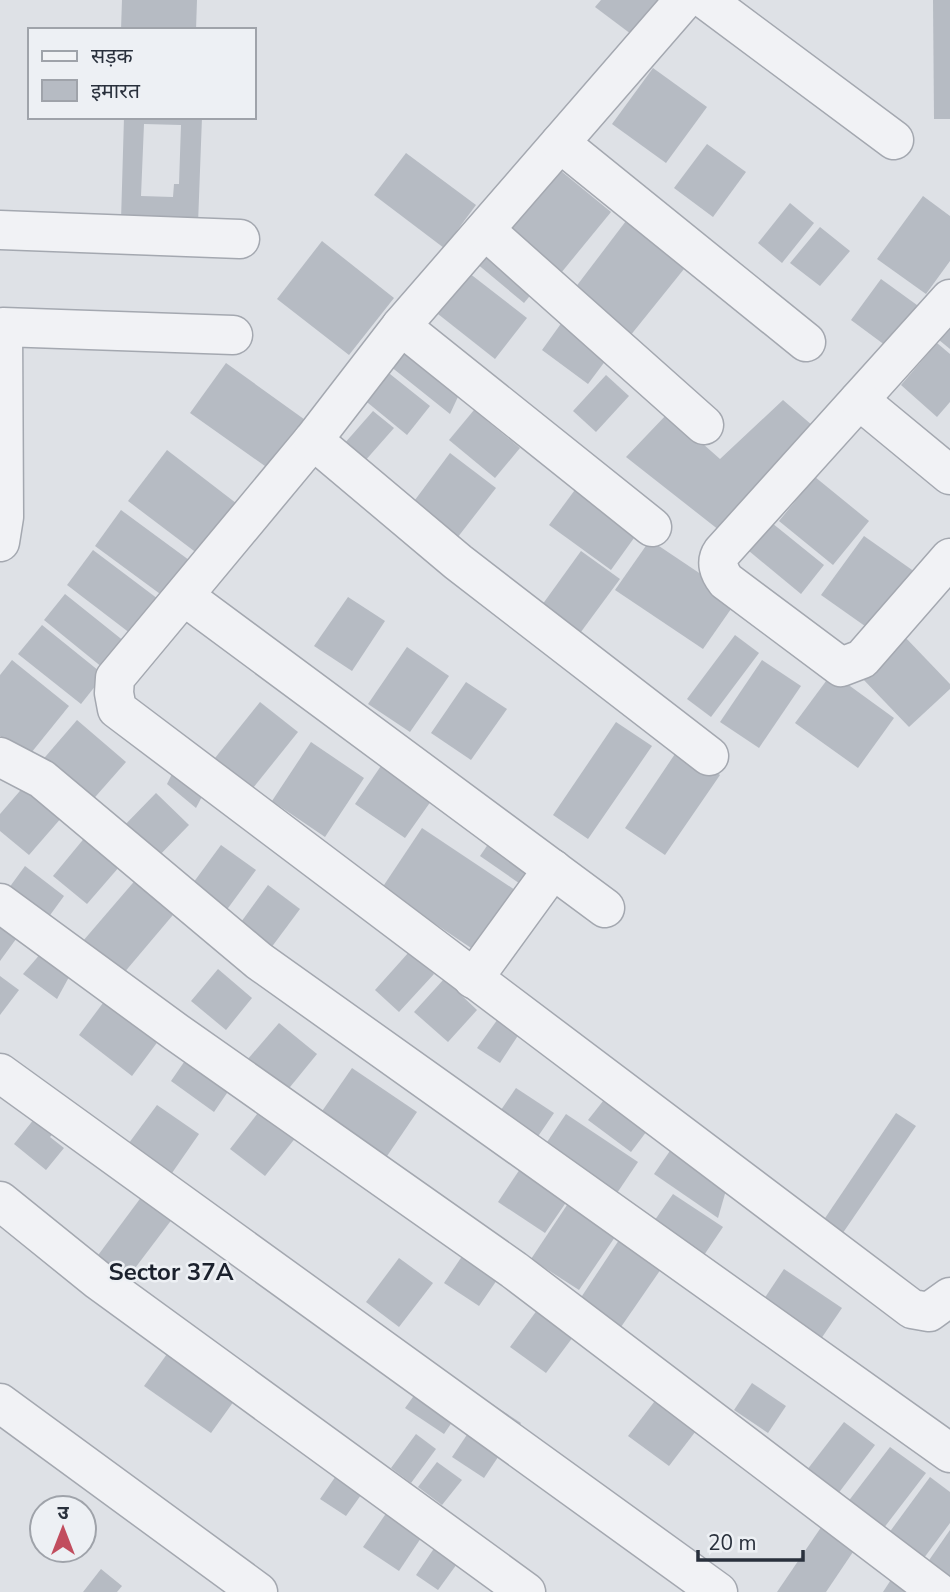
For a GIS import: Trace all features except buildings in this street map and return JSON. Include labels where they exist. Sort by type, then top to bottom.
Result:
[{"type":"street","points":[[684,0],[401,326],[313,440],[115,678],[117,709],[912,1309],[929,1312],[950,1297]]},
{"type":"street","points":[[706,0],[894,140]]},
{"type":"street","points":[[560,144],[806,342]]},
{"type":"street","points":[[0,230],[240,239]]},
{"type":"street","points":[[485,230],[704,425]]},
{"type":"street","points":[[950,299],[722,552],[719,557],[719,573],[841,667],[862,659],[950,558]]},
{"type":"street","points":[[401,326],[652,527]]},
{"type":"street","points":[[0,542],[1,327],[233,335]]},
{"type":"street","points":[[859,400],[950,475]]},
{"type":"street","points":[[313,440],[458,562],[709,756]]},
{"type":"street","points":[[184,596],[605,908]]},
{"type":"street","points":[[0,757],[41,779],[259,961],[950,1453]]},
{"type":"street","points":[[473,978],[553,869]]},
{"type":"street","points":[[0,903],[176,1032],[514,1270],[938,1592]]},
{"type":"street","points":[[0,1073],[718,1592]]},
{"type":"street","points":[[0,1201],[99,1281],[526,1592]]},
{"type":"street","points":[[0,1403],[258,1592]]},
{"type":"district","name":"Sector 37A","points":[[171,1272]]}]
